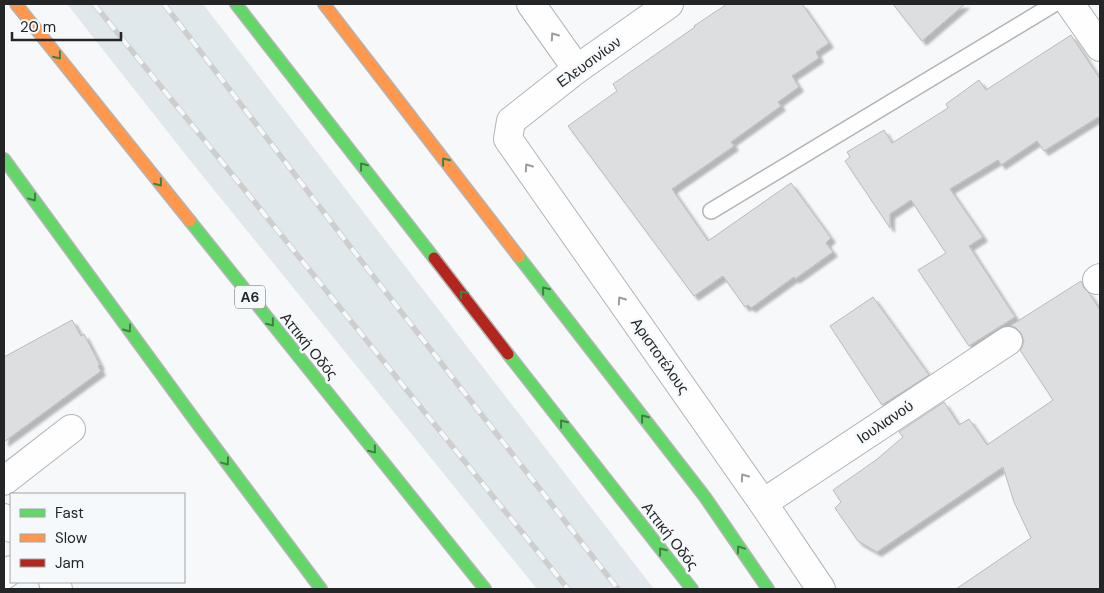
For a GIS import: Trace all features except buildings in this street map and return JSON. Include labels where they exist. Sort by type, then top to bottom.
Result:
[{"type":"highway","name":"Αττική Οδός","points":[[16,4],[484,589]]},
{"type":"highway","name":"Αττική Οδός","points":[[236,4],[692,589]]},
{"type":"highway","points":[[324,4],[705,497],[768,589]]},
{"type":"highway","points":[[4,159],[196,423],[321,589]]},
{"type":"street","points":[[531,4],[577,69]]},
{"type":"street","name":"Ελευσινίων","points":[[510,122],[577,69],[669,4]]},
{"type":"street","points":[[1070,4],[1100,47]]},
{"type":"street","name":"Αριστοτέλους","points":[[510,122],[508,139],[821,589]]},
{"type":"street","name":"Ιουλιανού","points":[[763,503],[1008,341]]},
{"type":"street","points":[[4,481],[71,429]]},
{"type":"lane","points":[[711,211],[1054,4]]},
{"type":"shaded area","points":[[67,4],[203,4],[654,589],[537,589],[189,159]]},
{"type":"railway","points":[[94,4],[568,589]]},
{"type":"railway","points":[[164,4],[345,240],[618,589]]},
{"type":"traffic: fast","points":[[236,4],[434,258]]},
{"type":"traffic: fast","points":[[4,159],[321,589]]},
{"type":"traffic: fast","points":[[190,221],[485,589]]},
{"type":"traffic: fast","points":[[519,257],[705,497],[768,589]]},
{"type":"traffic: fast","points":[[508,354],[692,589]]},
{"type":"traffic: slow","points":[[16,4],[190,221]]},
{"type":"traffic: slow","points":[[324,4],[519,257]]},
{"type":"traffic: jam","points":[[434,258],[508,354]]}]
